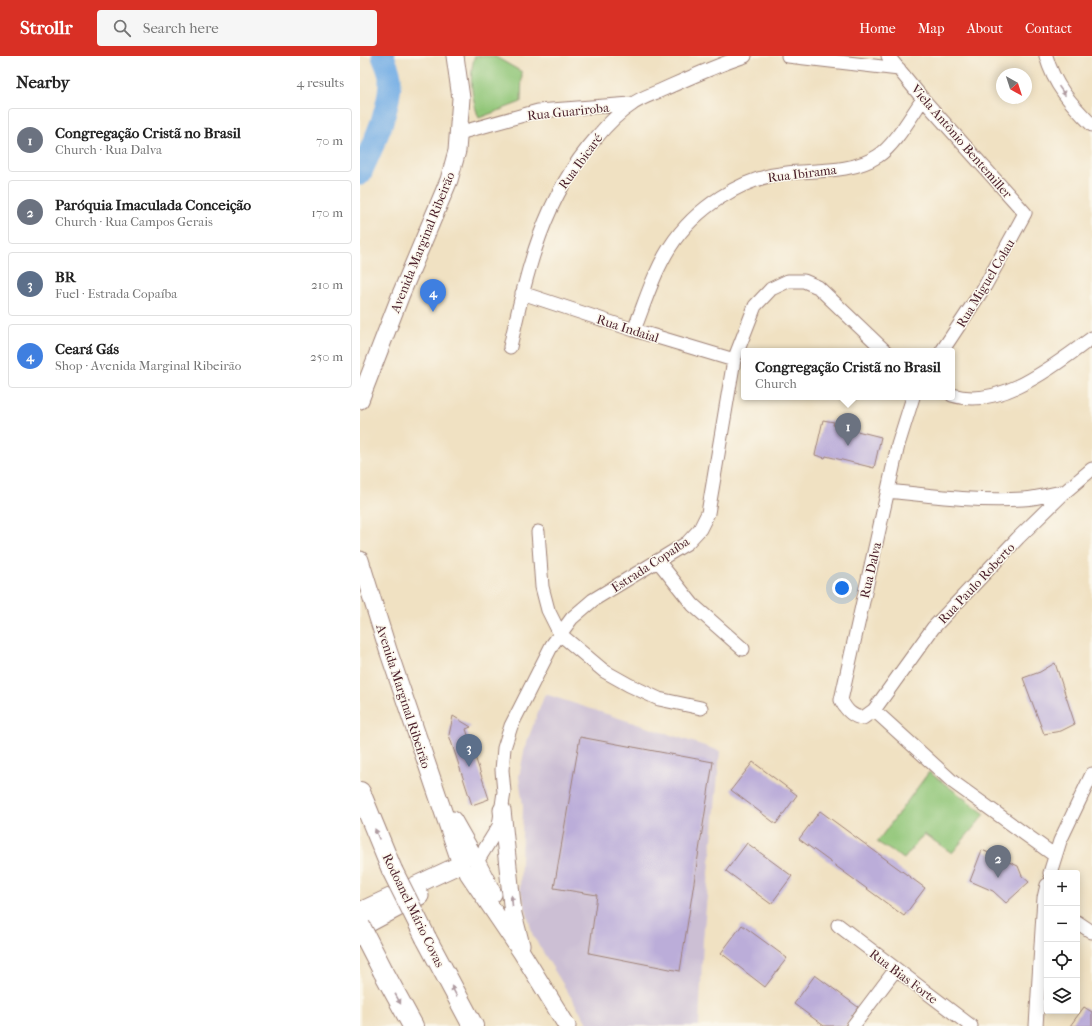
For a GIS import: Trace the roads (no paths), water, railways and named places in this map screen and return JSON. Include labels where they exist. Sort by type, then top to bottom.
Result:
[{"type":"highway","name":"Rodoanel Mário Covas","points":[[360,792],[392,870],[473,1026]]},
{"type":"highway","points":[[360,927],[413,1026]]},
{"type":"main road","name":"Avenida Marginal Ribeirão","points":[[360,400],[401,294],[449,180],[457,151],[461,98],[456,56]]},
{"type":"main road","name":"Avenida Marginal Ribeirão","points":[[360,560],[434,787],[471,865],[522,953],[567,1026]]},
{"type":"main road","points":[[502,810],[513,914],[522,953]]},
{"type":"main road","points":[[360,911],[471,865]]},
{"type":"main road","points":[[360,927],[471,865]]},
{"type":"street","name":"Rua Ibicaré","points":[[510,347],[522,293],[549,210],[560,188],[585,150],[609,123],[631,104],[718,65],[746,56]]},
{"type":"street","points":[[788,56],[899,69]]},
{"type":"street","name":"Viela Antônio Bentemiller","points":[[888,56],[922,99],[1025,213]]},
{"type":"street","points":[[1046,56],[1050,71],[1059,88],[1070,104],[1092,125]]},
{"type":"street","name":"Rua Ibirama","points":[[634,330],[658,268],[671,246],[703,209],[728,192],[762,178],[785,173],[840,169],[859,165],[879,156],[891,143],[922,99]]},
{"type":"street","name":"Rua Guariroba","points":[[459,133],[538,111],[631,104]]},
{"type":"street","name":"Rua Miguel Colau","points":[[944,348],[985,286],[1025,213]]},
{"type":"street","name":"Estrada Copaíba","points":[[471,865],[499,826],[504,792],[502,770],[504,748],[528,690],[552,645],[572,618],[593,600],[687,543],[700,529],[708,513],[734,360],[756,306],[771,289],[788,281],[804,281],[818,287],[882,348]]},
{"type":"street","name":"Rua Indaial","points":[[522,293],[634,330],[734,360]]},
{"type":"street","points":[[955,396],[962,398],[986,398],[1019,386],[1051,368],[1091,342]]},
{"type":"street","name":"Rua Dalva","points":[[874,710],[863,718],[858,718],[845,709],[841,700],[898,445],[913,400]]},
{"type":"street","name":"Rua Paulo Roberto","points":[[874,710],[933,628],[1018,538],[1066,491],[1092,469]]},
{"type":"street","points":[[888,491],[958,499],[998,500],[1025,499],[1066,491]]},
{"type":"street","points":[[538,532],[542,587],[548,610],[560,634],[604,671],[629,685],[659,699],[701,708]]},
{"type":"street","points":[[658,561],[693,604],[743,649]]},
{"type":"street","points":[[874,710],[954,782],[1054,855]]},
{"type":"street","points":[[1051,870],[1054,855],[1092,774]]},
{"type":"street","points":[[1036,1026],[1045,906]]},
{"type":"street","points":[[1080,924],[1092,932]]},
{"type":"street","name":"Rua Bias Forte","points":[[838,925],[971,1026]]},
{"type":"street","points":[[853,1026],[896,969]]},
{"type":"waterway","points":[[360,174],[380,127],[388,102],[390,77],[383,56]]},
{"type":"place","name":"Ceará Gás","points":[[433,312]]},
{"type":"place","name":"Congregação Cristã no Brasil","points":[[848,446]]},
{"type":"place","name":"BR","points":[[469,767]]},
{"type":"place","name":"Paróquia Imaculada Conceição","points":[[998,878]]}]
